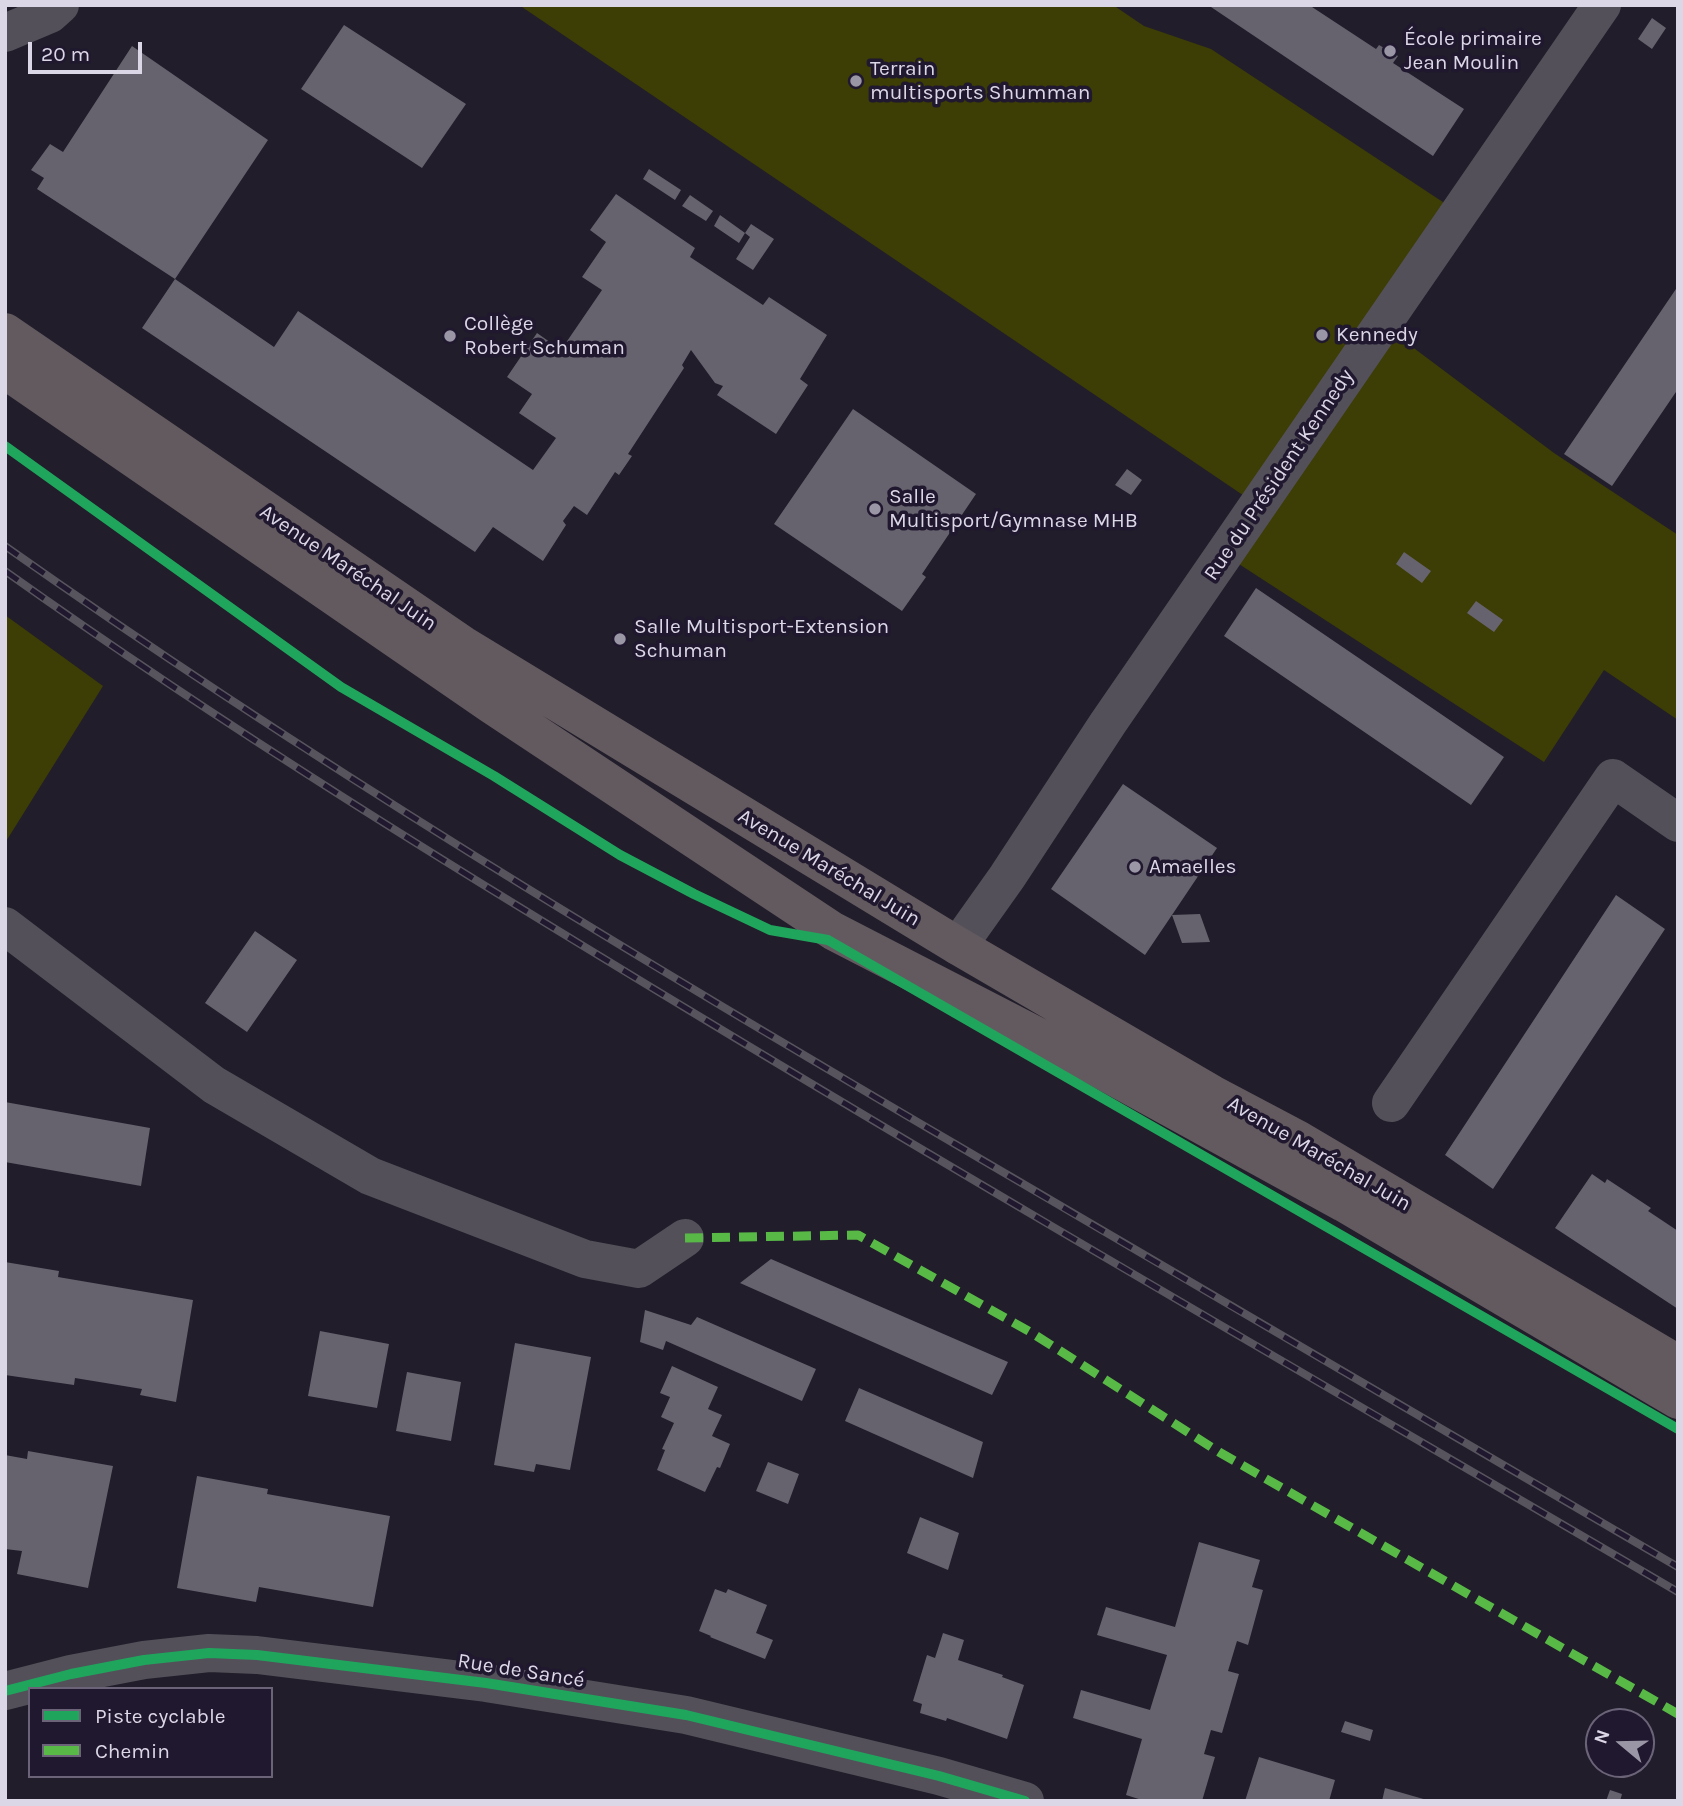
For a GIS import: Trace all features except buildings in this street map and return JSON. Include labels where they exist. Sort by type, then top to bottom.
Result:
[{"type":"main road","name":"Avenue Maréchal Juin","points":[[5,332],[463,645],[958,946],[1212,1094],[1299,1140],[1678,1364]]},
{"type":"main road","name":"Avenue Maréchal Juin","points":[[5,370],[492,705],[833,931],[1087,1062],[1344,1203],[1678,1400]]},
{"type":"street","points":[[5,33],[50,14],[60,5]]},
{"type":"street","name":"Rue du Président Kennedy","points":[[958,946],[1007,877],[1108,723],[1602,5]]},
{"type":"street","points":[[1391,1103],[1613,778],[1678,823]]},
{"type":"street","points":[[5,926],[214,1085],[370,1176],[585,1259],[639,1269],[685,1238]]},
{"type":"street","name":"Rue de Sancé","points":[[5,1690],[144,1660],[209,1653],[257,1655],[486,1683],[687,1715],[939,1776],[1016,1800]]},
{"type":"shaded area","points":[[519,5],[1113,5],[1144,26],[1211,49],[1458,212],[1383,325],[1554,453],[1678,535],[1678,720],[1604,670],[1544,762],[1225,555],[1259,506]]},
{"type":"shaded area","points":[[5,615],[103,686],[5,843]]},
{"type":"railway","points":[[5,546],[237,704],[593,929],[1678,1567]]},
{"type":"railway","points":[[5,571],[262,745],[525,910],[945,1163],[1678,1592]]},
{"type":"marked path","points":[[685,1238],[858,1235],[1032,1333],[1219,1452],[1678,1714]]},
{"type":"cycle path","points":[[5,446],[341,687],[494,776],[620,855],[770,930],[828,940],[1678,1429]]},
{"type":"cycle path","points":[[5,1691],[71,1674],[144,1660],[209,1653],[257,1655],[486,1683],[686,1715],[939,1776],[1025,1801]]},
{"type":"place","name":"École primaire Jean Moulin","points":[[1390,51]]},
{"type":"place","name":"Terrain multisports Shumman","points":[[856,81]]},
{"type":"place","name":"Kennedy","points":[[1322,335]]},
{"type":"place","name":"Collège Robert Schuman","points":[[450,336]]},
{"type":"place","name":"Salle Multisport/Gymnase MHB","points":[[875,509]]},
{"type":"place","name":"Salle Multisport-Extension Schuman","points":[[620,639]]},
{"type":"place","name":"Amaelles","points":[[1135,867]]}]
